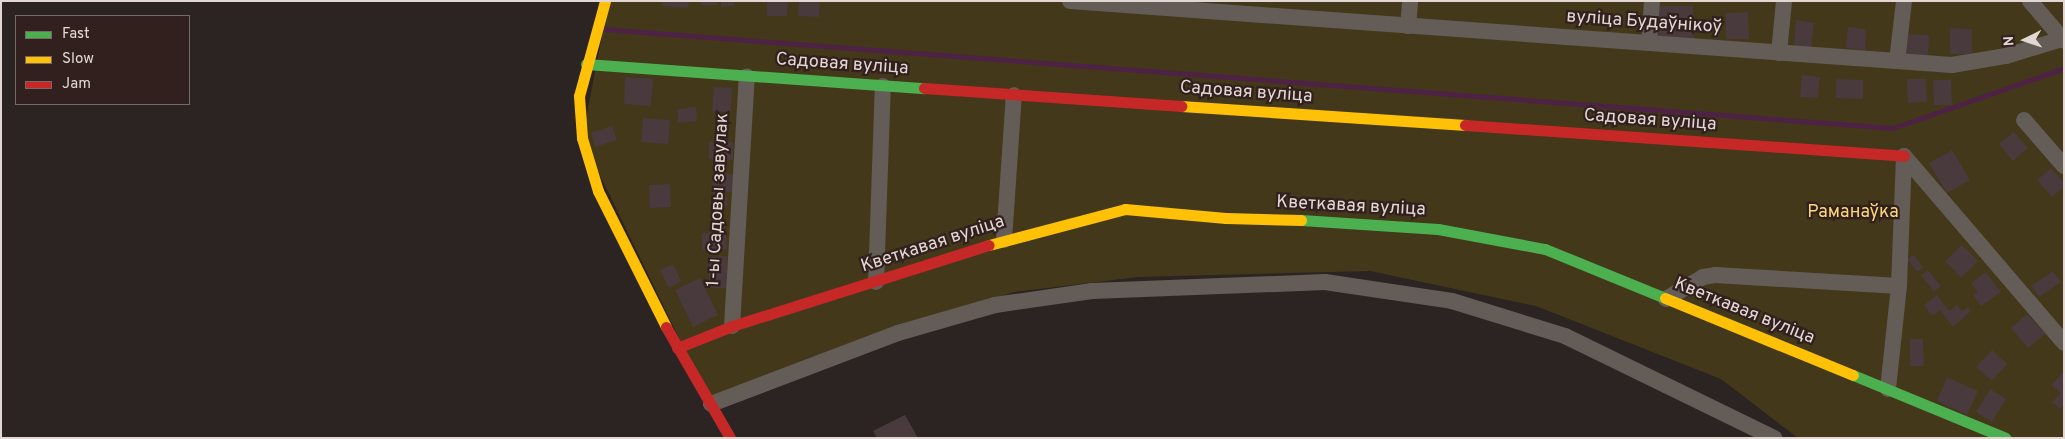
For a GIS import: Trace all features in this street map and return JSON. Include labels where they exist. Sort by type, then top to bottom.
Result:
[{"type":"street","points":[[605,1],[586,64],[579,96],[582,138],[598,191],[677,348],[730,438]]},
{"type":"street","name":"вуліца Будаўнікоў","points":[[1070,1],[1952,65],[2006,56],[2063,40]]},
{"type":"street","points":[[1408,26],[1410,1]]},
{"type":"street","points":[[1650,43],[1652,1]]},
{"type":"street","points":[[1779,53],[1784,1]]},
{"type":"street","points":[[1897,61],[1904,1]]},
{"type":"street","points":[[2030,1],[2063,40]]},
{"type":"street","name":"Садовая вуліца","points":[[586,64],[1904,156]]},
{"type":"street","name":"1-ы Садовы завулак","points":[[732,326],[747,76]]},
{"type":"street","points":[[876,282],[883,86]]},
{"type":"street","points":[[1004,240],[1014,95]]},
{"type":"street","points":[[2024,120],[2064,166]]},
{"type":"street","points":[[1888,390],[1898,286],[1904,156]]},
{"type":"street","points":[[1904,156],[2064,343]]},
{"type":"street","name":"Кветкавая вуліца","points":[[677,348],[732,326],[1004,240],[1125,210],[1438,229],[1545,249],[2006,438]]},
{"type":"street","points":[[1666,299],[1703,277],[1715,275],[1898,286]]},
{"type":"street","points":[[711,404],[898,333],[995,305],[1092,291],[1325,282],[1452,301],[1565,336],[1774,438]]},
{"type":"green space","name":"Раманаўка","points":[[609,1],[2064,1],[2064,438],[1798,438],[1721,379],[1536,306],[1370,271],[1138,277],[1014,292],[810,358],[711,404],[582,138]]},
{"type":"building","points":[[663,1],[689,1],[688,8],[662,6]]},
{"type":"building","points":[[701,1],[718,1],[718,5],[701,5]]},
{"type":"building","points":[[721,1],[734,1],[734,6],[721,7]]},
{"type":"building","points":[[767,1],[788,1],[787,16],[767,16]]},
{"type":"building","points":[[799,1],[820,1],[819,17],[798,16]]},
{"type":"building","points":[[1659,6],[1693,6],[1694,39],[1659,39]]},
{"type":"building","points":[[1748,12],[1749,39],[1726,39],[1726,13]]},
{"type":"building","points":[[1796,20],[1814,23],[1811,48],[1794,46]]},
{"type":"building","points":[[1848,27],[1866,29],[1865,50],[1846,48]]},
{"type":"building","points":[[1950,28],[1972,29],[1972,54],[1950,54]]},
{"type":"building","points":[[1906,34],[1929,35],[1928,58],[1905,57]]},
{"type":"building","points":[[1802,75],[1820,77],[1818,98],[1800,97]]},
{"type":"building","points":[[625,77],[653,79],[651,106],[624,104]]},
{"type":"building","points":[[1836,79],[1863,80],[1863,99],[1836,98]]},
{"type":"building","points":[[1907,79],[1926,79],[1927,102],[1908,103]]},
{"type":"building","points":[[1933,80],[1951,80],[1952,105],[1934,105]]},
{"type":"building","points":[[714,87],[732,88],[731,112],[712,111]]},
{"type":"building","points":[[696,107],[697,121],[678,123],[677,109]]},
{"type":"building","points":[[643,118],[670,120],[668,144],[641,142]]},
{"type":"building","points":[[612,126],[617,140],[595,147],[591,133]]},
{"type":"building","points":[[2014,132],[2028,148],[2013,161],[1999,144]]},
{"type":"building","points":[[709,142],[733,142],[733,160],[709,159]]},
{"type":"building","points":[[1952,150],[1970,180],[1947,193],[1929,163]]},
{"type":"building","points":[[2051,168],[2064,183],[2064,187],[2052,197],[2037,180]]},
{"type":"building","points":[[712,174],[733,174],[733,192],[713,193]]},
{"type":"building","points":[[670,184],[671,207],[650,208],[649,185]]},
{"type":"building","points":[[712,197],[727,197],[727,207],[712,207]]},
{"type":"building","points":[[726,232],[727,249],[702,250],[702,233]]},
{"type":"building","points":[[1962,245],[1978,261],[1961,278],[1945,261]]},
{"type":"building","points":[[1914,255],[1923,268],[1917,272],[1907,259]]},
{"type":"building","points":[[727,256],[727,288],[709,288],[709,257]]},
{"type":"building","points":[[673,264],[681,281],[669,288],[660,270]]},
{"type":"building","points":[[1928,270],[1941,286],[1934,292],[1921,275]]},
{"type":"building","points":[[2053,271],[2061,282],[2039,297],[2031,286]]},
{"type":"building","points":[[1986,272],[2001,292],[1981,306],[1973,295],[1978,292],[1971,283]]},
{"type":"building","points":[[700,278],[718,315],[693,327],[675,290]]},
{"type":"building","points":[[1937,295],[1949,311],[1957,305],[1962,311],[1968,307],[1971,311],[1953,327],[1940,310],[1932,316],[1924,305]]},
{"type":"building","points":[[2027,314],[2045,334],[2028,348],[2011,328]]},
{"type":"building","points":[[1910,339],[1923,339],[1924,366],[1910,366]]},
{"type":"building","points":[[1992,350],[2007,364],[1992,381],[1976,367]]},
{"type":"building","points":[[2064,371],[2064,405],[2060,409],[2052,402],[2061,393],[2051,385]]},
{"type":"building","points":[[1947,377],[1978,391],[1967,415],[1937,401]]},
{"type":"building","points":[[1990,389],[2006,399],[1992,422],[1976,412]]},
{"type":"building","points":[[905,415],[918,438],[877,438],[873,431]]},
{"type":"waterway","points":[[603,29],[1893,128],[2064,68]]},
{"type":"traffic: fast","points":[[586,64],[924,88]]},
{"type":"traffic: fast","points":[[1301,220],[1438,229],[1545,249],[1665,298]]},
{"type":"traffic: fast","points":[[1853,375],[2006,438]]},
{"type":"traffic: slow","points":[[605,1],[579,96],[582,138],[598,191],[666,327]]},
{"type":"traffic: slow","points":[[1181,106],[1465,125]]},
{"type":"traffic: slow","points":[[989,245],[1125,209],[1226,218],[1301,220]]},
{"type":"traffic: slow","points":[[1665,298],[1853,375]]},
{"type":"traffic: jam","points":[[924,88],[1181,106]]},
{"type":"traffic: jam","points":[[1465,125],[1904,156]]},
{"type":"traffic: jam","points":[[677,348],[732,326],[989,245]]},
{"type":"traffic: jam","points":[[666,327],[730,438]]}]
